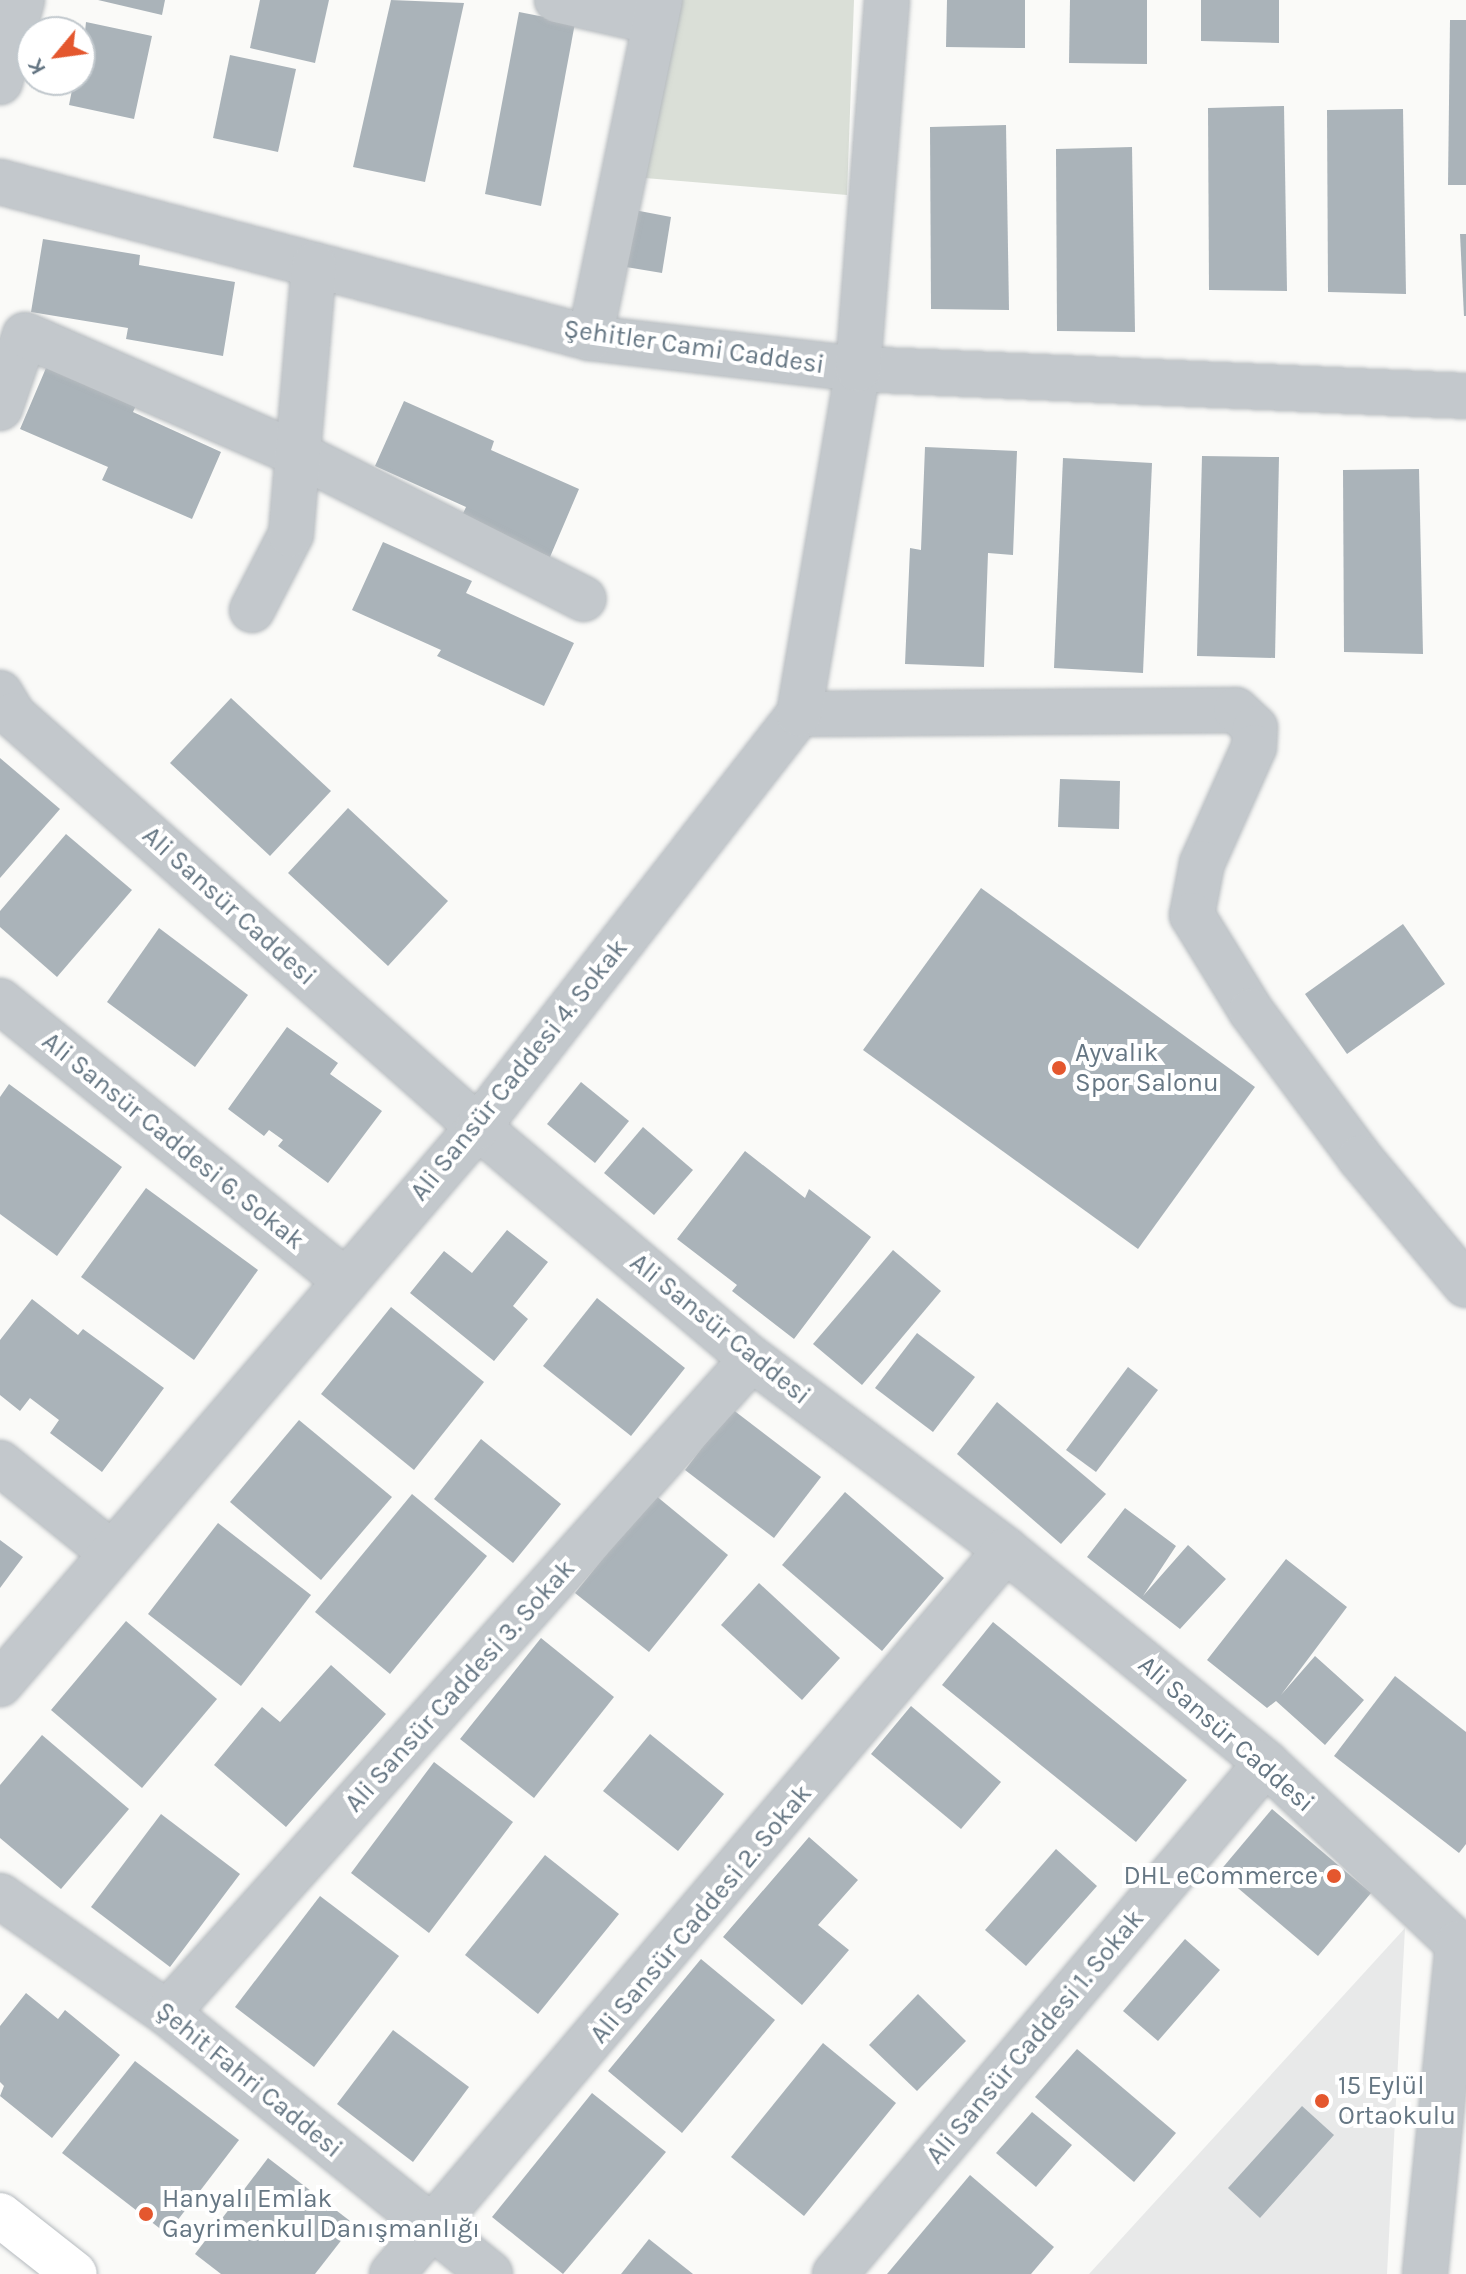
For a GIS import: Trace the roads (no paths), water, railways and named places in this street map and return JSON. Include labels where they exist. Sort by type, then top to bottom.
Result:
[{"type":"main road","points":[[0,2215],[75,2274]]},
{"type":"street","points":[[0,82],[22,0]]},
{"type":"street","points":[[557,0],[658,11],[590,338]]},
{"type":"street","name":"Ali Sansür Caddesi 4. Sokak","points":[[0,1684],[109,1551],[478,1127],[799,714],[858,369],[887,0]]},
{"type":"street","name":"Şehitler Cami Caddesi","points":[[0,182],[590,338],[858,369],[1407,390],[1466,396]]},
{"type":"street","points":[[252,610],[291,534],[314,265]]},
{"type":"street","points":[[0,408],[25,335],[300,455],[584,599]]},
{"type":"street","name":"Ali Sansür Caddesi","points":[[0,693],[13,715],[478,1127],[752,1359],[1006,1550],[1266,1763],[1462,1944]]},
{"type":"street","points":[[799,714],[1236,710],[1255,728],[1254,747],[1202,863],[1192,915],[1269,1036],[1360,1158],[1466,1285]]},
{"type":"street","name":"Ali Sansür Caddesi 6. Sokak","points":[[0,1001],[346,1281]]},
{"type":"street","name":"Ali Sansür Caddesi 3. Sokak","points":[[167,2013],[752,1359]]},
{"type":"street","points":[[0,1463],[109,1551]]},
{"type":"street","name":"Ali Sansür Caddesi 2. Sokak","points":[[392,2274],[435,2230],[1006,1550]]},
{"type":"street","name":"Ali Sansür Caddesi 1. Sokak","points":[[835,2274],[1266,1763]]},
{"type":"street","name":"Şehit Fahri Caddesi","points":[[0,1896],[167,2013],[490,2274]]},
{"type":"street","points":[[1425,2274],[1462,1944]]},
{"type":"place","name":"Ayvalık Spor Salonu","points":[[1059,1068]]},
{"type":"place","name":"DHL eCommerce","points":[[1334,1876]]},
{"type":"place","name":"15 Eylül Ortaokulu","points":[[1322,2101]]},
{"type":"place","name":"Hanyalı Emlak Gayrimenkul Danışmanlığı","points":[[146,2214]]}]
